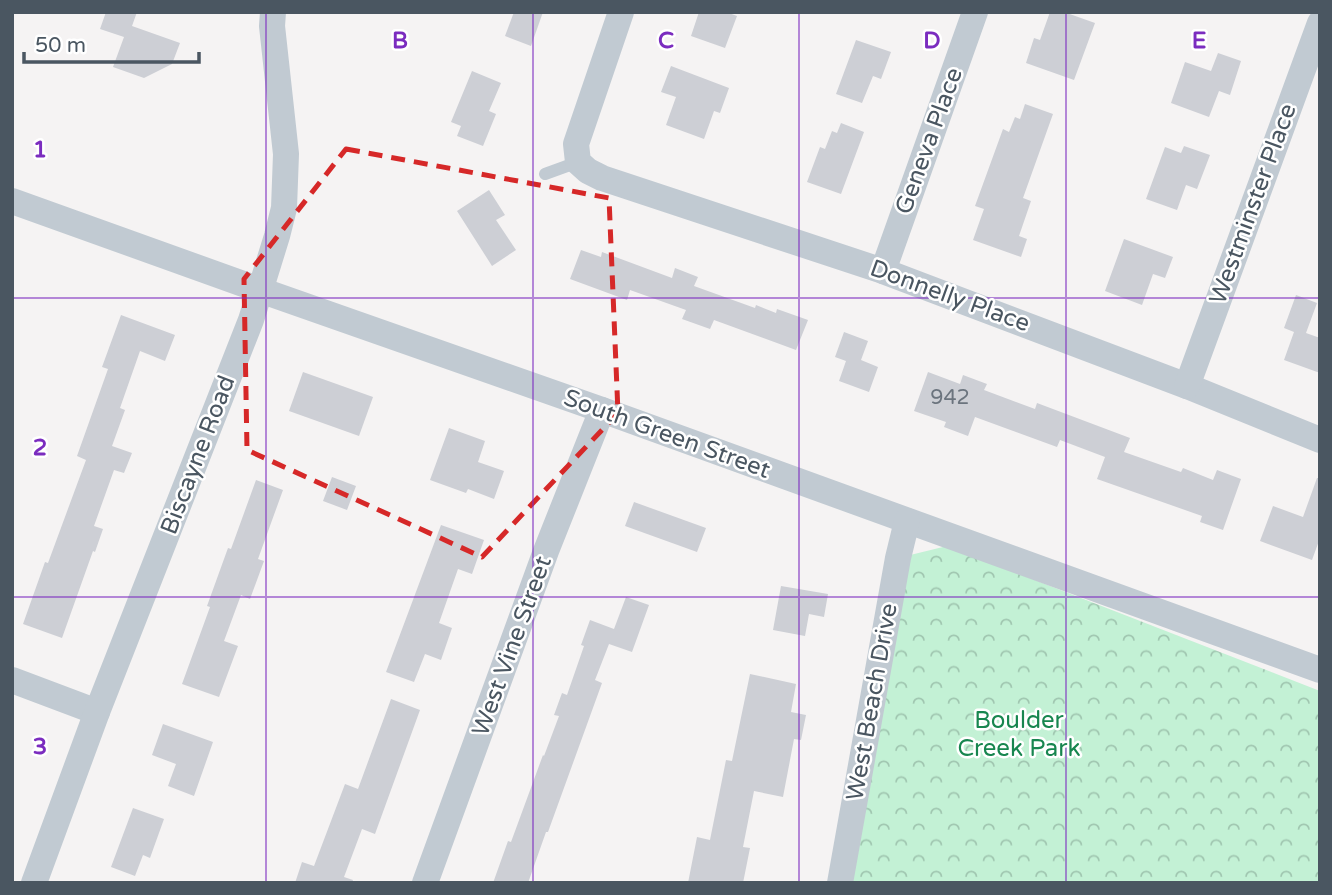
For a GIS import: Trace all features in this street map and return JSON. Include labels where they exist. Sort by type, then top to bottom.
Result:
[{"type":"street","name":"Biscayne Road","points":[[34,883],[97,712],[251,320],[284,208],[286,154],[272,26],[273,12]]},
{"type":"street","points":[[578,162],[576,144],[621,12]]},
{"type":"street","name":"Geneva Place","points":[[883,271],[975,12]]},
{"type":"street","name":"Westminster Place","points":[[1187,386],[1320,23]]},
{"type":"street","name":"Donnelly Place","points":[[578,162],[602,178],[883,271],[1187,386],[1320,440]]},
{"type":"street","name":"South Green Street","points":[[12,201],[603,410],[1320,670]]},
{"type":"street","name":"West Vine Street","points":[[425,883],[546,551],[603,410]]},
{"type":"street","name":"West Beach Drive","points":[[839,883],[907,521]]},
{"type":"street","points":[[12,680],[97,712]]},
{"type":"lane","points":[[545,174],[578,162]]},
{"type":"highlighted area","points":[[346,149],[609,198],[618,413],[482,557],[247,450],[244,279]]},
{"type":"green space","name":"Boulder Creek Park","points":[[947,546],[1320,691],[1320,883],[840,883],[898,558]]},
{"type":"building","points":[[106,12],[137,12],[132,26],[180,43],[172,64],[144,78],[113,67],[124,37],[100,29]]},
{"type":"building","points":[[514,12],[543,12],[531,46],[505,36]]},
{"type":"building","points":[[699,12],[726,12],[737,16],[725,48],[691,36]]},
{"type":"building","points":[[1050,12],[1064,12],[1095,23],[1074,80],[1026,63],[1034,38],[1040,40]]},
{"type":"building","points":[[856,40],[891,52],[881,79],[873,76],[862,103],[836,94]]},
{"type":"building","points":[[1218,53],[1241,61],[1230,95],[1219,91],[1209,117],[1171,103],[1185,62],[1211,71]]},
{"type":"building","points":[[671,66],[729,88],[720,113],[714,111],[704,139],[666,125],[676,97],[661,92]]},
{"type":"building","points":[[472,71],[501,83],[489,111],[496,114],[483,146],[457,136],[461,126],[451,122]]},
{"type":"building","points":[[1025,104],[1053,114],[1023,198],[1031,201],[1019,236],[1027,239],[1021,257],[973,240],[984,209],[975,206],[1003,129],[1009,132],[1015,117],[1020,119]]},
{"type":"building","points":[[841,123],[864,132],[841,194],[807,182],[820,147],[825,149],[832,131],[837,133]]},
{"type":"building","points":[[1184,146],[1210,155],[1197,189],[1186,185],[1177,210],[1146,199],[1165,147],[1181,153]]},
{"type":"building","points":[[489,190],[505,215],[496,220],[516,250],[492,266],[457,211]]},
{"type":"building","points":[[1124,239],[1173,257],[1165,278],[1153,274],[1142,305],[1105,291]]},
{"type":"building","points":[[581,250],[601,257],[602,252],[672,278],[675,268],[698,277],[694,286],[755,308],[756,305],[776,313],[777,309],[808,320],[796,350],[714,320],[710,329],[682,319],[686,310],[630,290],[627,300],[570,279]]},
{"type":"building","points":[[1296,295],[1317,303],[1306,333],[1320,338],[1320,373],[1284,360],[1294,332],[1284,328]]},
{"type":"building","points":[[121,315],[175,335],[165,361],[140,351],[120,408],[125,410],[112,446],[132,453],[124,473],[114,470],[94,526],[103,529],[62,638],[23,624],[86,460],[77,456],[108,369],[102,367]]},
{"type":"building","points":[[844,332],[868,341],[861,360],[878,367],[869,392],[839,381],[846,361],[835,357]]},
{"type":"building","points":[[303,372],[373,397],[359,436],[289,411]]},
{"type":"building","points":[[928,372],[960,384],[963,375],[987,384],[984,390],[1035,409],[1037,403],[1130,438],[1124,452],[1181,472],[1183,468],[1213,480],[1217,470],[1241,479],[1223,530],[1200,522],[1202,516],[1097,479],[1105,457],[1060,440],[1057,447],[975,417],[968,436],[944,427],[946,422],[914,411]]},
{"type":"building","points":[[449,428],[485,441],[478,462],[504,471],[494,499],[468,489],[466,493],[430,480]]},
{"type":"building","points":[[332,477],[356,486],[347,510],[323,501]]},
{"type":"building","points":[[1317,478],[1320,478],[1320,538],[1312,560],[1260,541],[1273,506],[1303,517]]},
{"type":"building","points":[[256,480],[283,490],[258,559],[264,561],[250,599],[241,595],[224,641],[238,646],[219,697],[182,684],[228,548],[231,549]]},
{"type":"building","points":[[634,502],[706,528],[697,552],[625,526]]},
{"type":"building","points":[[441,525],[484,540],[472,574],[458,569],[439,623],[452,628],[441,660],[425,654],[414,682],[386,672]]},
{"type":"building","points":[[781,586],[828,594],[824,617],[809,614],[805,636],[773,630]]},
{"type":"building","points":[[626,597],[649,605],[632,652],[609,644],[595,680],[602,683],[528,883],[493,883],[559,716],[554,715],[562,693],[567,695],[590,620],[614,629]]},
{"type":"building","points":[[750,674],[796,684],[791,712],[806,715],[801,740],[794,739],[783,797],[754,791],[743,847],[750,848],[743,883],[688,883],[697,837],[710,840],[726,760],[732,761]]},
{"type":"building","points":[[391,699],[420,710],[375,834],[362,829],[344,877],[353,880],[352,883],[295,883],[302,862],[314,866],[345,784],[358,789]]},
{"type":"building","points":[[163,724],[213,742],[194,796],[168,786],[176,764],[152,755]]},
{"type":"building","points":[[133,808],[164,819],[150,858],[143,855],[135,876],[111,867]]}]
